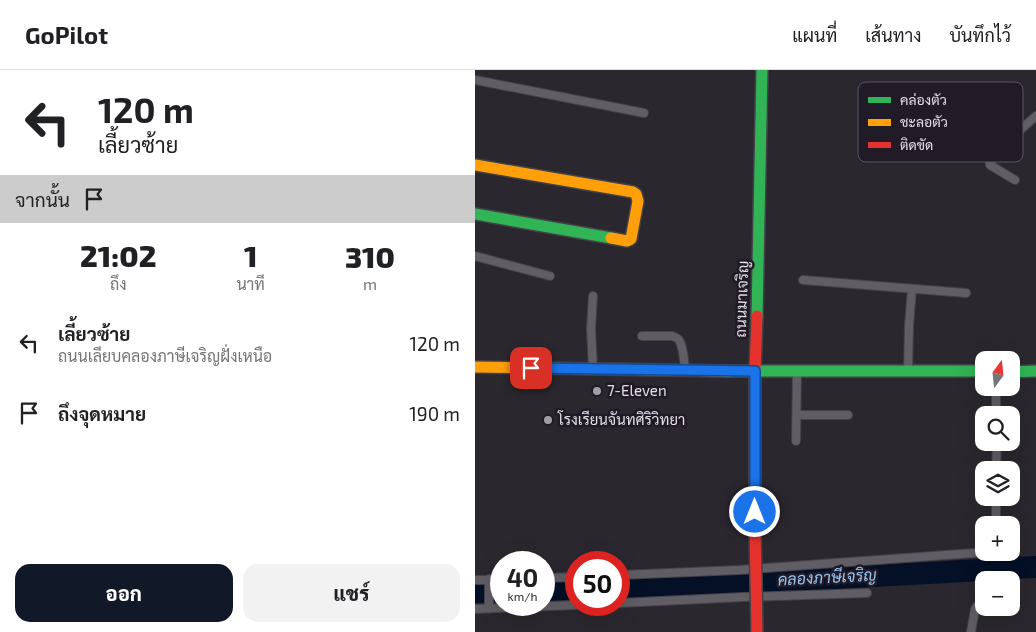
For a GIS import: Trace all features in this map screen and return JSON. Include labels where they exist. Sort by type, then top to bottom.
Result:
[{"type":"main road","name":"ถนนมาเจริญ","points":[[757,632],[755,371],[762,70]]},
{"type":"main road","points":[[475,165],[633,192],[637,194],[638,201],[631,238],[627,241],[475,214]]},
{"type":"main road","points":[[475,367],[755,371],[975,371]]},
{"type":"main road","points":[[1020,372],[1036,372]]},
{"type":"street","points":[[475,80],[644,113]]},
{"type":"street","points":[[1023,127],[1036,116]]},
{"type":"street","points":[[990,162],[990,165],[1015,180]]},
{"type":"street","points":[[475,256],[550,276]]},
{"type":"street","points":[[803,280],[966,293]]},
{"type":"street","points":[[908,370],[912,289]]},
{"type":"street","points":[[593,296],[591,328],[593,369]]},
{"type":"street","points":[[642,336],[676,337],[682,348],[685,370]]},
{"type":"street","points":[[796,442],[797,371]]},
{"type":"street","points":[[797,415],[848,414]]},
{"type":"street","points":[[630,575],[739,570],[974,553]]},
{"type":"street","points":[[475,580],[489,580],[489,606]]},
{"type":"street","points":[[630,602],[867,594]]},
{"type":"street","points":[[475,609],[489,606],[565,605]]},
{"type":"street","points":[[971,632],[975,609]]},
{"type":"water","name":"คลองภาษีเจริญ","points":[[1036,556],[1036,578],[1020,579],[1020,571],[975,571],[975,581],[763,593],[630,598],[630,577],[975,559],[975,561],[1020,561],[1020,557]]},
{"type":"water","points":[[565,579],[565,600],[555,601],[555,580]]},
{"type":"water","points":[[490,582],[490,602],[475,603],[475,583]]},
{"type":"traffic: fast","points":[[757,316],[762,70]]},
{"type":"traffic: fast","points":[[475,214],[611,238]]},
{"type":"traffic: fast","points":[[728,371],[975,371]]},
{"type":"traffic: fast","points":[[1020,372],[1036,371]]},
{"type":"traffic: slow","points":[[475,165],[633,192],[636,194],[638,201],[631,239],[627,241],[611,238]]},
{"type":"traffic: slow","points":[[475,367],[728,371]]},
{"type":"traffic: jam","points":[[755,528],[757,316]]},
{"type":"traffic: jam","points":[[755,528],[757,632]]},
{"type":"place","name":"7-Eleven","points":[[597,391]]},
{"type":"place","name":"โรงเรียนจันทศิริวิทยา","points":[[548,420]]},
{"type":"route","points":[[531,368],[755,371],[755,512]]}]
